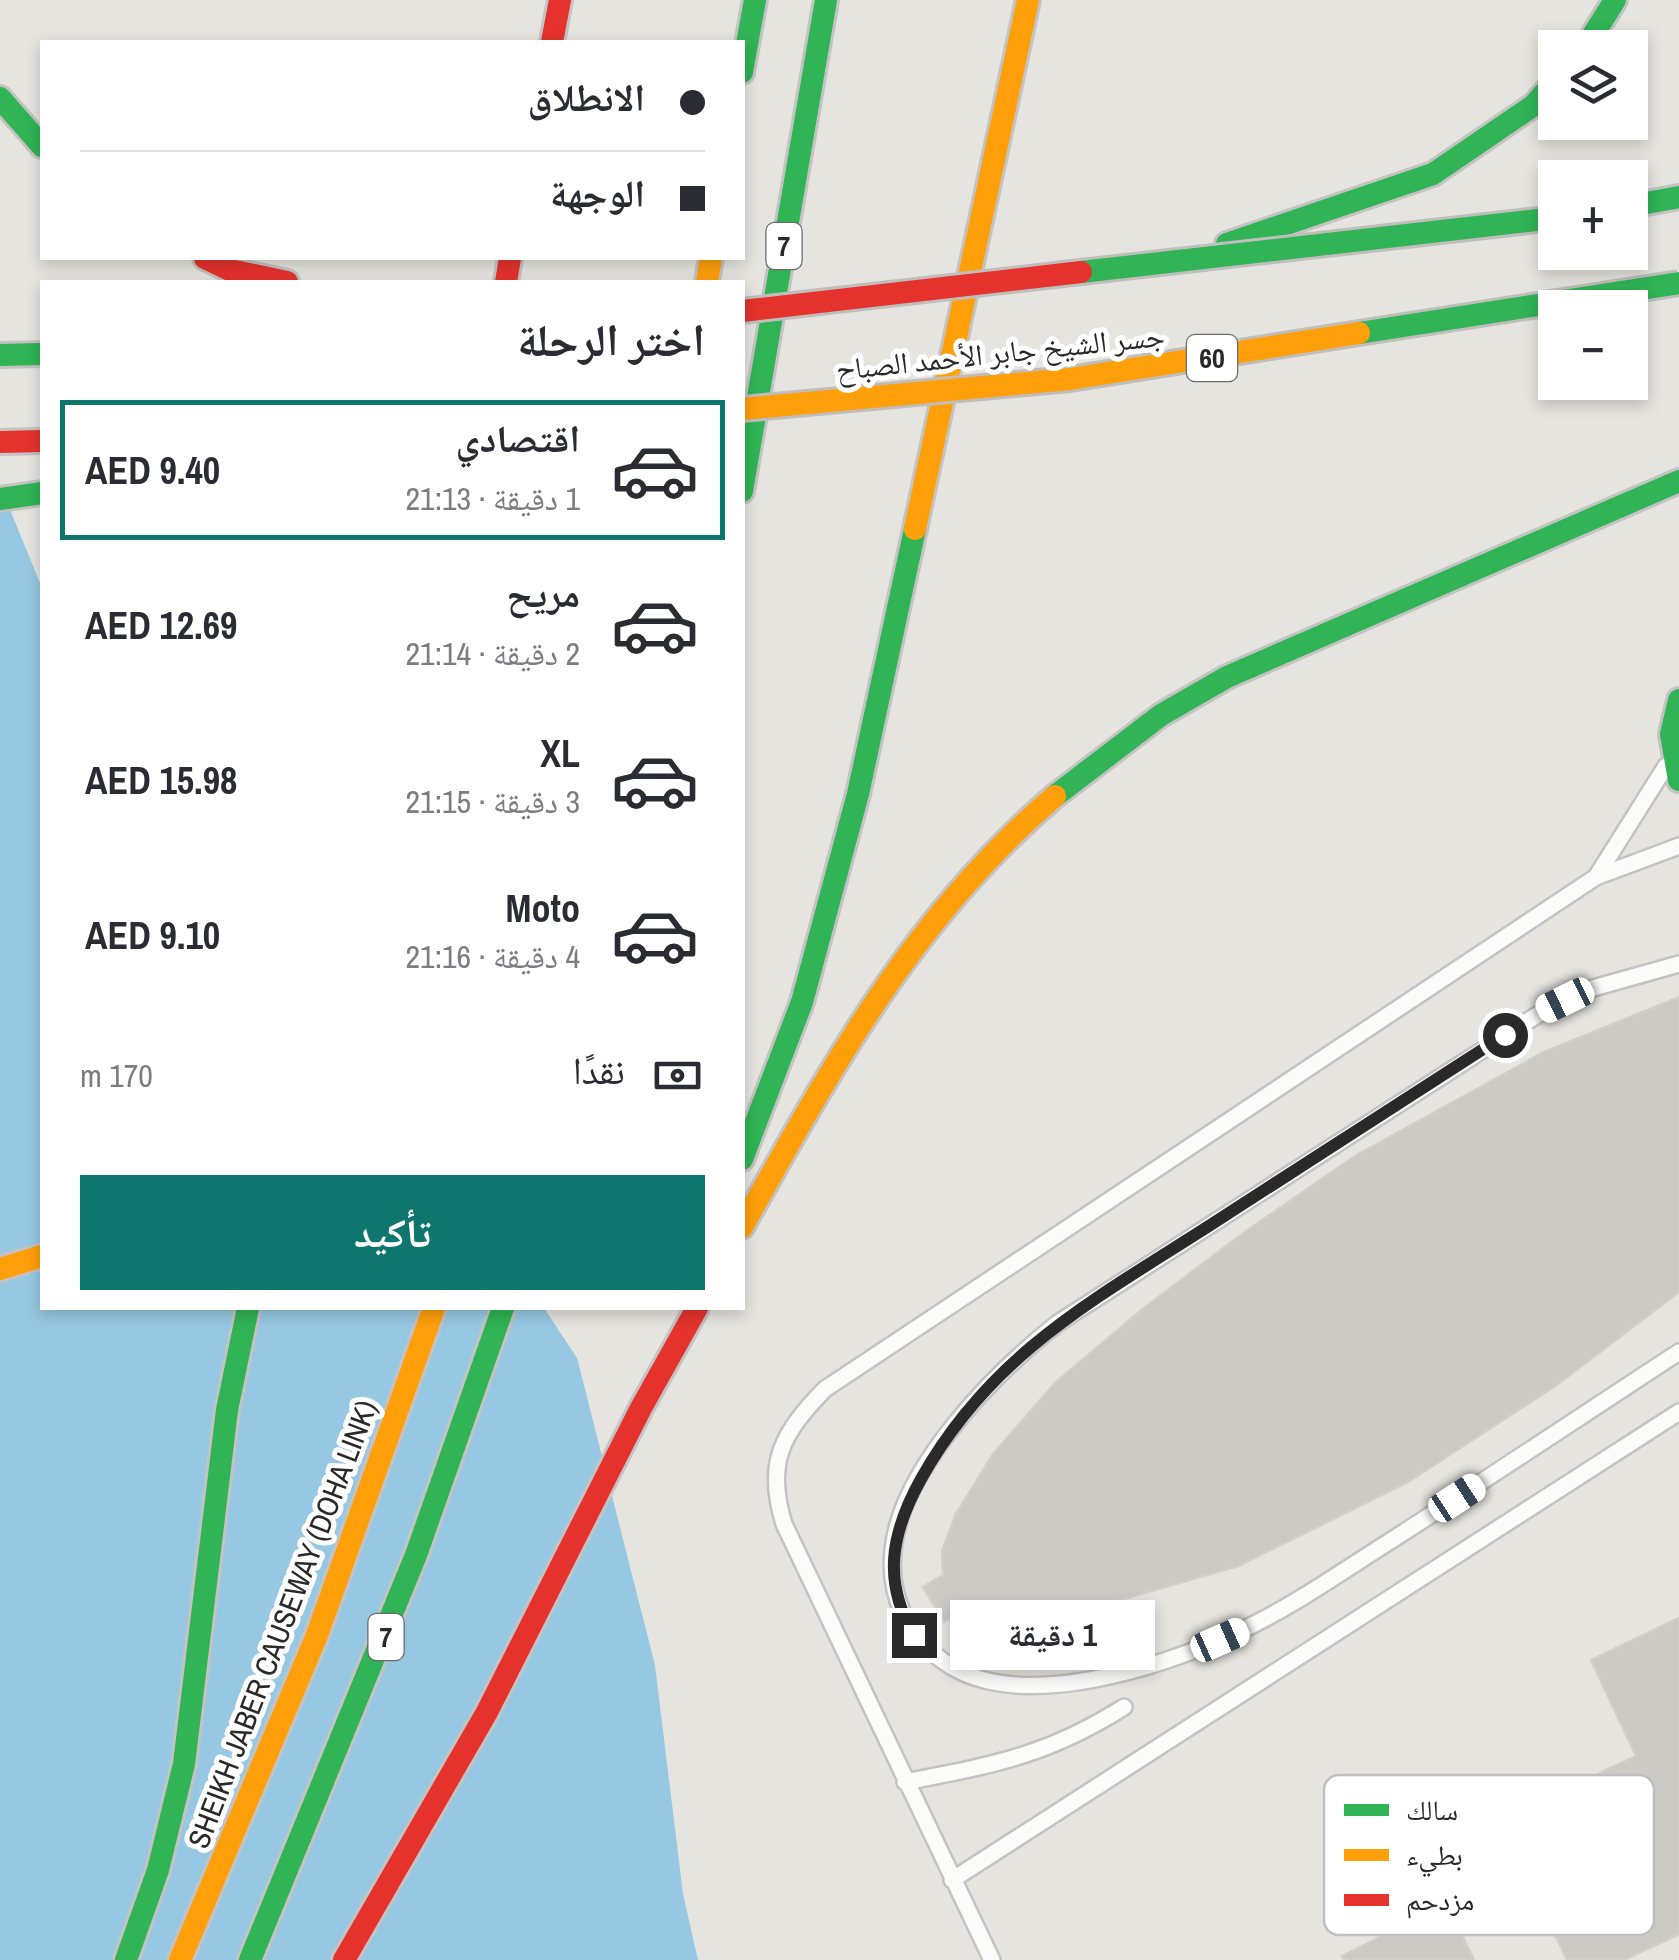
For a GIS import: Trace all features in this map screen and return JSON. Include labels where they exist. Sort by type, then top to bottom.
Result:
[{"type":"main road","points":[[552,40],[560,0]]},
{"type":"main road","points":[[745,55],[755,0]]},
{"type":"main road","name":"7","points":[[745,473],[826,0]]},
{"type":"main road","points":[[745,1151],[802,1002],[858,794],[1028,0]]},
{"type":"main road","points":[[1596,30],[1615,0]]},
{"type":"main road","points":[[0,98],[40,144]]},
{"type":"main road","points":[[1175,262],[1433,174],[1538,100]]},
{"type":"main road","points":[[1648,203],[1679,197]]},
{"type":"main road","points":[[745,311],[1538,220]]},
{"type":"main road","points":[[209,260],[230,270],[278,280]]},
{"type":"main road","name":"جسر الشيخ جابر الأحمد الصباح","points":[[745,408],[1070,380],[1679,284]]},
{"type":"main road","points":[[0,355],[40,354]]},
{"type":"main road","points":[[745,427],[1070,380]]},
{"type":"main road","points":[[0,442],[40,441]]},
{"type":"main road","points":[[745,1222],[851,1038],[906,954],[962,889],[1031,819],[1117,746],[1201,691],[1331,629],[1679,481]]},
{"type":"main road","points":[[0,498],[40,494]]},
{"type":"main road","points":[[1679,700],[1671,734],[1679,780]]},
{"type":"main road","points":[[0,1269],[40,1257]]},
{"type":"main road","points":[[126,1960],[158,1870],[184,1764],[227,1410],[248,1310]]},
{"type":"main road","name":"SHEIKH JABER CAUSEWAY (DOHA LINK)","points":[[180,1960],[317,1635],[433,1310]]},
{"type":"main road","name":"7","points":[[250,1960],[378,1657],[477,1392],[503,1310]]},
{"type":"main road","points":[[641,1408],[681,1310]]},
{"type":"main road","points":[[344,1960],[488,1712],[641,1408],[697,1310]]},
{"type":"lane","points":[[1596,877],[1672,757]]},
{"type":"lane","points":[[992,1960],[784,1524],[774,1491],[779,1451],[797,1418],[825,1389],[1596,877],[1679,846]]},
{"type":"lane","points":[[1679,964],[1586,990],[1544,1010],[1058,1324],[1017,1355],[956,1422],[908,1502],[893,1546],[894,1592],[914,1635],[949,1666],[970,1675],[1032,1684],[1070,1682],[1146,1666],[1197,1650],[1285,1608],[1679,1352]]},
{"type":"lane","points":[[952,1880],[1679,1412]]},
{"type":"lane","points":[[905,1782],[1029,1756],[1085,1732],[1124,1707]]},
{"type":"water","points":[[0,485],[40,583],[40,1310],[545,1310],[577,1358],[655,1665],[683,1894],[698,1960],[0,1960]]},
{"type":"building","points":[[1679,997],[1679,1292],[1558,1384],[1408,1482],[1238,1566],[1085,1610],[993,1613],[967,1607],[944,1622],[923,1587],[943,1575],[942,1551],[956,1514],[993,1454],[1056,1382],[1144,1308],[1355,1156],[1542,1053]]},
{"type":"building","points":[[1679,1618],[1679,1934],[1624,1960],[1567,1960],[1555,1935],[1654,1935],[1654,1775],[1596,1775],[1636,1756],[1591,1660]]},
{"type":"building","points":[[1384,1935],[1462,1935],[1474,1960],[1344,1960],[1342,1956]]},
{"type":"traffic: fast","points":[[745,55],[755,0]]},
{"type":"traffic: fast","points":[[745,473],[826,0]]},
{"type":"traffic: fast","points":[[1596,30],[1615,0]]},
{"type":"traffic: fast","points":[[0,98],[40,144]]},
{"type":"traffic: fast","points":[[1227,244],[1433,174],[1538,100]]},
{"type":"traffic: fast","points":[[1648,203],[1679,197]]},
{"type":"traffic: fast","points":[[1081,272],[1538,220]]},
{"type":"traffic: fast","points":[[1359,333],[1679,283]]},
{"type":"traffic: fast","points":[[0,355],[40,354]]},
{"type":"traffic: fast","points":[[1055,796],[1161,715],[1227,677],[1679,481]]},
{"type":"traffic: fast","points":[[0,499],[40,493]]},
{"type":"traffic: fast","points":[[745,1151],[802,1002],[858,794],[915,529]]},
{"type":"traffic: fast","points":[[1679,700],[1671,734],[1679,780]]},
{"type":"traffic: fast","points":[[126,1960],[158,1870],[184,1764],[227,1410],[248,1310]]},
{"type":"traffic: fast","points":[[250,1960],[416,1555],[502,1310]]},
{"type":"traffic: slow","points":[[915,529],[1028,0]]},
{"type":"traffic: slow","points":[[707,280],[711,260]]},
{"type":"traffic: slow","points":[[745,409],[1070,379],[1359,333]]},
{"type":"traffic: slow","points":[[745,1222],[843,1052],[917,943],[1004,843],[1055,796]]},
{"type":"traffic: slow","points":[[0,1269],[40,1257]]},
{"type":"traffic: slow","points":[[180,1960],[317,1635],[433,1310]]},
{"type":"traffic: jam","points":[[552,40],[560,0]]},
{"type":"traffic: jam","points":[[209,260],[230,270],[278,280]]},
{"type":"traffic: jam","points":[[506,280],[510,260]]},
{"type":"traffic: jam","points":[[745,311],[1081,272]]},
{"type":"traffic: jam","points":[[0,442],[40,441]]},
{"type":"traffic: jam","points":[[344,1960],[487,1712],[641,1408],[696,1310]]},
{"type":"route","points":[[914,1635],[894,1592],[893,1546],[908,1502],[934,1456],[984,1387],[1058,1324],[1505,1035]]}]
